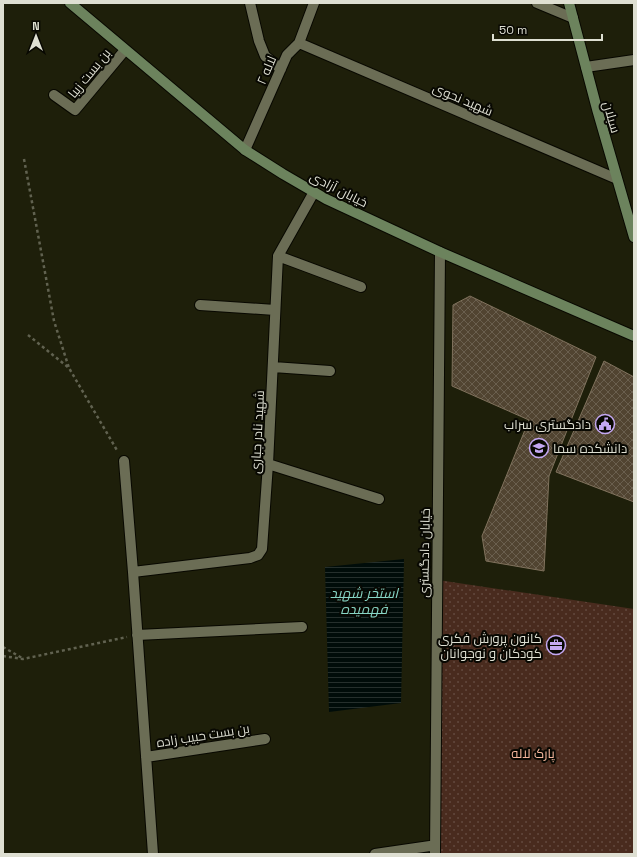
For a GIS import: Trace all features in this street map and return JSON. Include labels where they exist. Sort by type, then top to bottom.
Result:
[{"type":"main road","name":"خیابان آزادی","points":[[70,3],[246,150],[283,174],[326,199],[440,252],[634,336]]},
{"type":"main road","name":"سبلان","points":[[569,3],[597,109],[634,236]]},
{"type":"street","points":[[250,3],[259,41],[265,56],[282,69]]},
{"type":"street","name":"لاله ۲","points":[[246,150],[287,55],[299,43],[314,3]]},
{"type":"street","points":[[537,3],[573,18]]},
{"type":"street","name":"شهید نحوی","points":[[299,43],[617,179]]},
{"type":"street","name":"بن بست زیبا","points":[[54,94],[75,110],[125,50]]},
{"type":"street","points":[[586,67],[634,60]]},
{"type":"street","name":"شهید نادر جباری","points":[[133,572],[250,558],[258,555],[262,548],[268,464],[278,256],[314,192]]},
{"type":"street","name":"خیابان دادگستری","points":[[432,850],[440,252]]},
{"type":"street","points":[[278,256],[361,287]]},
{"type":"street","points":[[200,305],[275,310]]},
{"type":"street","points":[[273,367],[330,371]]},
{"type":"street","points":[[124,461],[153,854]]},
{"type":"street","points":[[268,464],[379,499]]},
{"type":"street","points":[[137,635],[302,627]]},
{"type":"street","name":"بن بست حبیب زاده","points":[[146,757],[265,739]]},
{"type":"street","points":[[375,854],[432,850]]},
{"type":"path","points":[[24,159],[54,321],[69,368],[124,461]]},
{"type":"path","points":[[28,335],[69,368]]},
{"type":"path","points":[[3,656],[23,659],[137,635]]},
{"type":"path","points":[[3,647],[23,659]]},
{"type":"green space","name":"پارک لاله","points":[[438,580],[634,609],[634,854],[429,854]]},
{"type":"water","name":"استخر شهید فهمیده","points":[[404,559],[401,703],[329,712],[325,567]]},
{"type":"building","name":"دانشکده سما","points":[[470,296],[596,357],[549,476],[544,571],[486,561],[482,536],[529,420],[452,386],[453,305]]},
{"type":"building","name":"دادگستری سراب","points":[[604,361],[634,377],[634,502],[556,472]]},
{"type":"place","name":"دادگستری سراب","points":[[605,424]]},
{"type":"place","name":"دانشکده سما","points":[[539,448]]},
{"type":"place","name":"کانون پرورش فکری کودکان و نوجوانان","points":[[556,645]]}]
